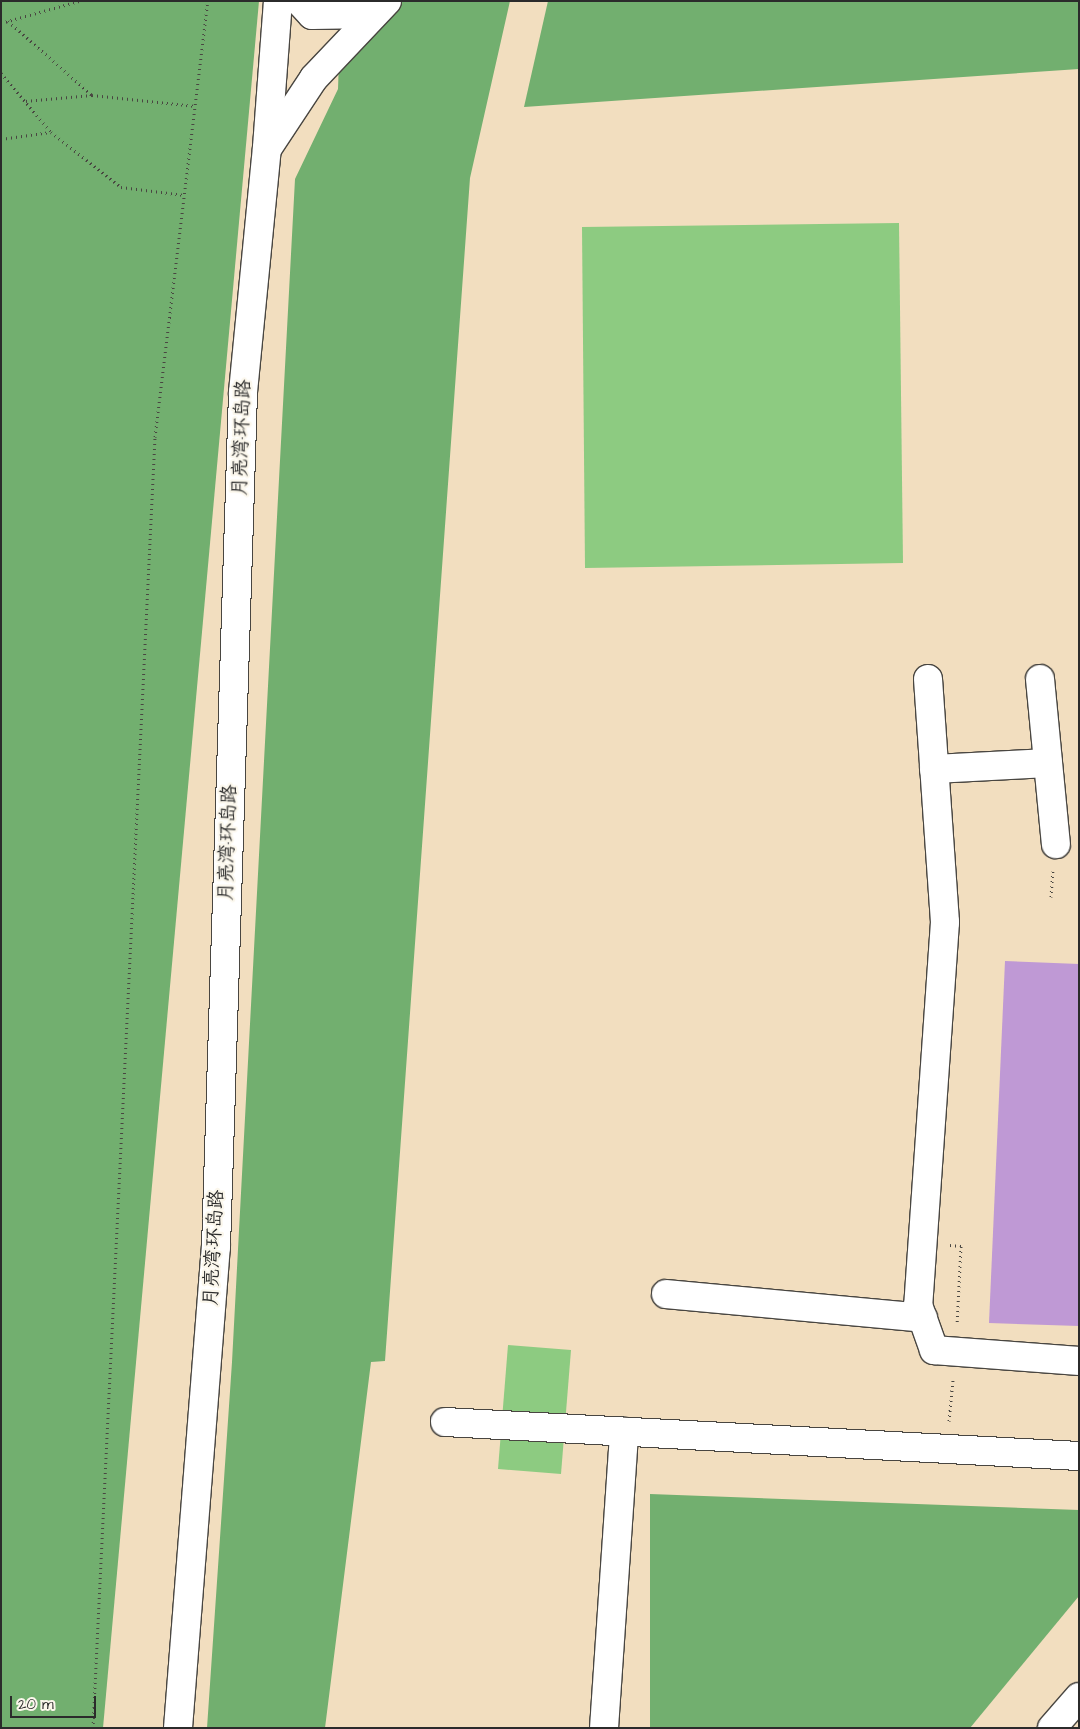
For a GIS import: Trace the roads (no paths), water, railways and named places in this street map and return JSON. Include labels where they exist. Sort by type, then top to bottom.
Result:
[{"type":"street","points":[[267,149],[278,1]]},
{"type":"street","points":[[299,1],[312,15],[379,8]]},
{"type":"street","name":"月亮湾·环岛路","points":[[178,1728],[216,1247],[243,392],[267,149],[314,78],[379,8]]},
{"type":"street","points":[[928,679],[945,922],[918,1305],[934,1350],[1079,1361]]},
{"type":"street","points":[[1040,679],[1056,844]]},
{"type":"street","points":[[934,769],[1048,763]]},
{"type":"street","points":[[666,1294],[923,1318]]},
{"type":"street","points":[[445,1422],[1079,1456]]},
{"type":"street","points":[[604,1728],[624,1432]]},
{"type":"street","points":[[1052,1728],[1079,1697]]}]
